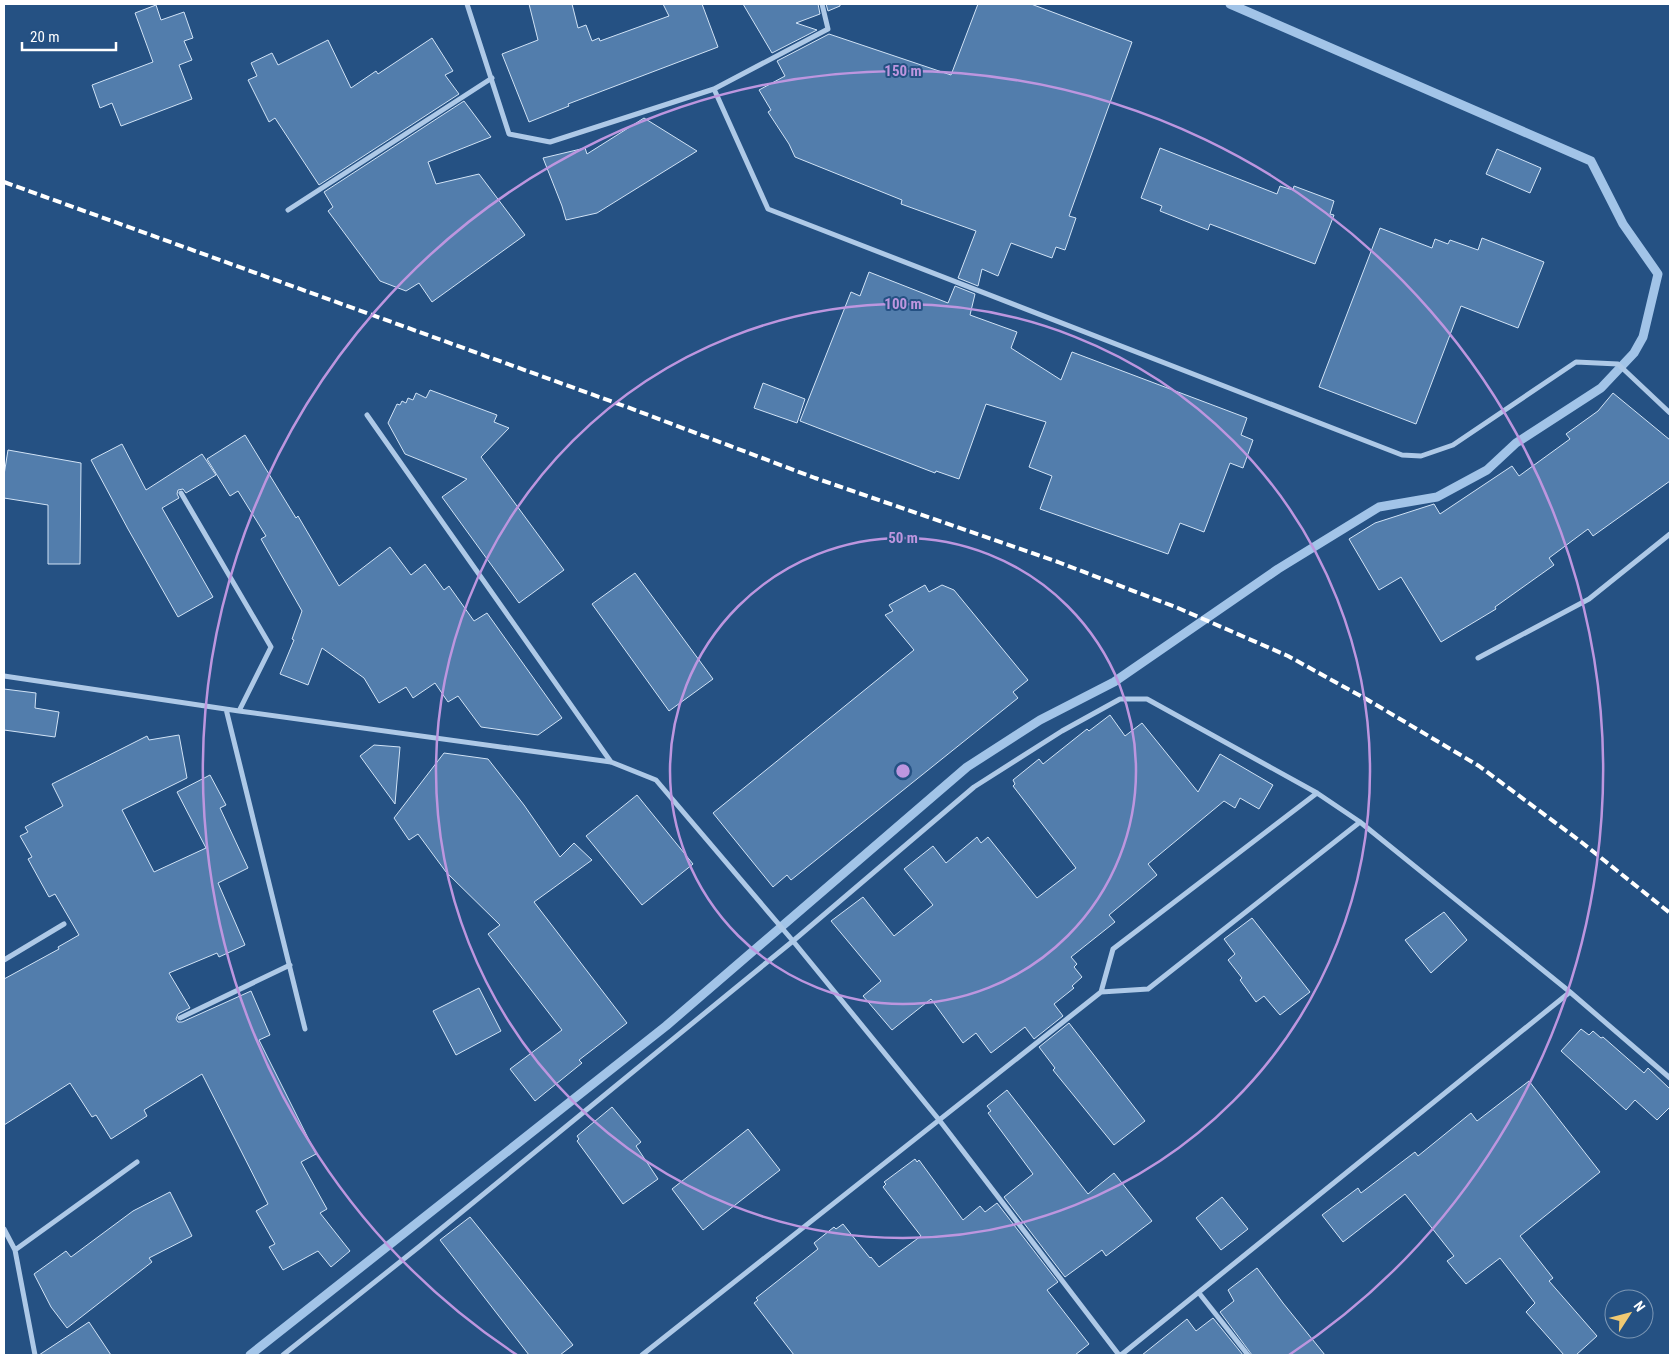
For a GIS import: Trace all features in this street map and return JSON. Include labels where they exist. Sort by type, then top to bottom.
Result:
[{"type":"street","points":[[467,4],[492,78],[508,134],[550,142],[714,89],[828,29],[822,4]]},
{"type":"street","points":[[288,210],[492,78]]},
{"type":"street","points":[[714,89],[768,209],[1402,455],[1422,456],[1453,445],[1576,362],[1618,364],[1670,413]]},
{"type":"street","points":[[367,415],[611,762]]},
{"type":"street","points":[[181,494],[271,647],[239,711]]},
{"type":"street","points":[[1478,658],[1589,599],[1670,534]]},
{"type":"street","points":[[4,676],[239,711],[611,762],[656,780],[793,941],[940,1121],[1120,1355],[1570,992]]},
{"type":"street","points":[[283,1355],[420,1246],[793,941],[974,787],[1055,735],[1120,699],[1147,699],[1317,793],[1360,822],[1570,992],[1670,1078]]},
{"type":"street","points":[[226,709],[305,1029]]},
{"type":"street","points":[[1101,992],[1113,948],[1317,793]]},
{"type":"street","points":[[642,1355],[1101,992],[1148,989],[1360,822]]},
{"type":"street","points":[[4,960],[64,924]]},
{"type":"street","points":[[180,1018],[290,964]]},
{"type":"street","points":[[15,1250],[137,1162]]},
{"type":"street","points":[[4,1230],[15,1250],[35,1355]]},
{"type":"street","points":[[1199,1293],[1248,1355]]},
{"type":"building","points":[[529,4],[572,4],[578,28],[586,25],[592,41],[599,38],[600,41],[669,16],[663,4],[702,4],[718,47],[568,104],[569,106],[529,122],[502,54],[538,40]]},
{"type":"building","points":[[743,4],[818,4],[820,14],[796,23],[817,30],[772,53]]},
{"type":"building","points":[[826,4],[840,4],[840,6],[828,11]]},
{"type":"building","points":[[978,4],[1031,4],[1132,42],[1069,216],[1076,218],[1065,250],[1056,247],[1052,258],[1011,243],[998,276],[982,269],[978,286],[958,278],[976,231],[901,204],[902,200],[795,157],[789,144],[768,112],[771,110],[759,90],[785,76],[777,61],[829,34],[951,75]]},
{"type":"building","points":[[156,5],[161,20],[184,12],[193,38],[184,41],[192,60],[179,65],[192,99],[121,126],[112,103],[100,108],[92,85],[153,62],[135,13]]},
{"type":"building","points":[[432,38],[453,71],[445,75],[459,94],[319,185],[275,118],[269,122],[248,80],[257,76],[251,63],[272,53],[278,65],[328,40],[351,88],[376,71],[378,74]]},
{"type":"building","points":[[464,101],[491,137],[428,162],[436,184],[479,174],[525,235],[432,302],[419,283],[406,291],[380,281],[328,211],[333,207],[324,192]]},
{"type":"building","points":[[644,118],[697,151],[597,213],[566,220],[543,158],[585,148],[587,154]]},
{"type":"building","points":[[1160,148],[1277,194],[1280,186],[1293,190],[1294,186],[1334,201],[1330,214],[1334,215],[1315,264],[1210,224],[1208,230],[1160,211],[1162,206],[1141,198]]},
{"type":"building","points":[[1497,149],[1541,168],[1530,193],[1486,174]]},
{"type":"building","points":[[1380,228],[1432,248],[1435,239],[1448,244],[1450,240],[1478,250],[1482,238],[1544,262],[1518,328],[1461,306],[1416,424],[1319,387]]},
{"type":"building","points":[[869,272],[948,303],[955,286],[975,294],[970,315],[1017,332],[1011,348],[1061,380],[1072,352],[1247,418],[1241,435],[1253,440],[1243,468],[1230,463],[1204,532],[1180,523],[1168,554],[1040,509],[1052,476],[1029,467],[1046,422],[986,404],[959,479],[936,471],[935,473],[800,421],[851,292],[860,296]]},
{"type":"building","points":[[763,383],[805,399],[797,423],[754,408]]},
{"type":"building","points":[[430,390],[497,415],[494,422],[509,428],[481,457],[564,570],[519,603],[442,497],[467,479],[405,454],[388,423],[397,404],[400,405],[402,401],[406,403],[408,398],[413,400],[416,393],[426,398]]},
{"type":"building","points":[[1613,393],[1670,440],[1670,481],[1593,536],[1588,529],[1549,558],[1554,565],[1495,607],[1496,609],[1441,642],[1401,577],[1379,590],[1349,539],[1375,523],[1434,504],[1440,514],[1512,466],[1519,476],[1570,439],[1566,434],[1598,411]]},
{"type":"building","points":[[245,435],[296,518],[298,516],[339,586],[390,547],[411,575],[425,564],[444,590],[449,586],[474,621],[487,613],[562,718],[538,735],[481,727],[458,696],[448,702],[435,683],[413,698],[406,687],[379,703],[364,678],[322,648],[308,685],[280,674],[294,640],[292,639],[302,611],[261,539],[266,536],[238,491],[230,496],[207,459]]},
{"type":"building","points":[[122,444],[146,490],[202,454],[216,475],[186,493],[183,489],[178,490],[179,498],[162,508],[213,597],[178,617],[91,460]]},
{"type":"building","points":[[8,450],[81,463],[80,564],[48,564],[48,505],[4,498],[4,475]]},
{"type":"building","points":[[635,573],[713,679],[669,711],[592,604]]},
{"type":"building","points":[[925,585],[929,592],[942,585],[954,590],[1028,680],[1013,692],[1018,698],[791,880],[787,875],[773,887],[713,813],[914,650],[885,615],[893,611],[889,605]]},
{"type":"building","points":[[4,689],[36,693],[35,708],[59,712],[55,737],[4,730]]},
{"type":"building","points":[[1110,715],[1125,736],[1142,723],[1198,792],[1220,754],[1273,785],[1259,809],[1240,798],[1235,808],[1224,801],[1148,864],[1157,875],[1109,915],[1115,922],[1071,957],[1077,964],[1074,967],[1082,977],[1072,986],[1074,988],[1054,1004],[1063,1016],[1034,1039],[1025,1027],[991,1053],[976,1033],[963,1043],[931,999],[892,1030],[863,996],[881,981],[831,921],[863,897],[894,936],[933,905],[904,869],[933,846],[946,863],[977,837],[981,843],[988,837],[1037,898],[1076,868],[1013,786],[1015,784],[1013,780],[1039,759],[1043,764],[1087,729],[1089,731]]},
{"type":"building","points":[[179,735],[187,778],[122,810],[154,872],[206,848],[177,792],[210,775],[226,805],[220,808],[248,868],[218,883],[245,945],[219,957],[217,953],[169,973],[190,1008],[178,1014],[176,1019],[178,1022],[182,1022],[251,991],[270,1035],[259,1040],[316,1154],[301,1162],[327,1209],[320,1213],[350,1251],[331,1267],[318,1251],[283,1270],[269,1247],[275,1244],[256,1211],[268,1204],[202,1074],[144,1110],[147,1116],[111,1139],[96,1115],[92,1117],[70,1083],[4,1125],[4,979],[59,949],[58,947],[79,935],[55,894],[49,897],[28,859],[32,857],[20,836],[28,832],[25,827],[63,806],[52,784],[147,736],[149,740]]},
{"type":"building","points":[[374,745],[400,747],[395,804],[360,756]]},
{"type":"building","points":[[444,753],[488,759],[524,805],[560,857],[574,843],[592,860],[534,902],[627,1023],[579,1060],[582,1063],[535,1101],[510,1069],[562,1030],[488,934],[500,925],[446,872],[418,834],[409,840],[394,818]]},
{"type":"building","points":[[637,795],[693,864],[642,905],[586,836]]},
{"type":"building","points":[[1444,912],[1467,940],[1431,973],[1405,940]]},
{"type":"building","points":[[1252,918],[1310,992],[1280,1015],[1264,996],[1256,1002],[1240,980],[1242,978],[1228,960],[1235,954],[1224,939]]},
{"type":"building","points":[[479,988],[501,1031],[456,1055],[433,1011]]},
{"type":"building","points":[[1069,1023],[1145,1121],[1114,1145],[1053,1070],[1055,1068],[1039,1047]]},
{"type":"building","points":[[1581,1029],[1589,1035],[1593,1031],[1601,1038],[1603,1037],[1644,1073],[1648,1068],[1670,1089],[1670,1107],[1657,1120],[1635,1100],[1626,1110],[1561,1051]]},
{"type":"building","points":[[1529,1081],[1600,1172],[1520,1236],[1553,1278],[1549,1281],[1597,1336],[1576,1355],[1564,1355],[1526,1312],[1535,1303],[1500,1258],[1466,1284],[1447,1261],[1454,1256],[1405,1194],[1343,1242],[1322,1215],[1358,1188],[1361,1193],[1415,1152],[1418,1156],[1471,1113],[1477,1121]]},
{"type":"building","points":[[1007,1090],[1088,1194],[1114,1173],[1152,1221],[1106,1256],[1102,1250],[1065,1277],[1004,1197],[1033,1174],[988,1113],[991,1111],[987,1106]]},
{"type":"building","points":[[612,1107],[641,1142],[636,1146],[658,1179],[623,1204],[577,1141],[579,1139],[577,1136]]},
{"type":"building","points":[[748,1129],[780,1170],[703,1230],[672,1189]]},
{"type":"building","points":[[915,1159],[917,1162],[919,1160],[963,1220],[980,1206],[985,1212],[997,1203],[1058,1282],[1047,1290],[1089,1344],[1075,1355],[794,1355],[754,1303],[758,1300],[756,1298],[818,1249],[814,1243],[834,1227],[836,1229],[843,1224],[879,1267],[921,1236],[883,1187],[886,1184],[884,1182]]},
{"type":"building","points":[[170,1192],[192,1236],[149,1258],[152,1262],[67,1328],[51,1307],[34,1274],[66,1251],[71,1257],[133,1211]]},
{"type":"building","points":[[1222,1197],[1248,1229],[1221,1250],[1196,1218]]},
{"type":"building","points":[[470,1217],[573,1345],[560,1355],[529,1355],[440,1240]]},
{"type":"building","points":[[1257,1268],[1325,1355],[1252,1355],[1220,1312],[1234,1301],[1228,1290]]},
{"type":"building","points":[[1213,1318],[1243,1355],[1142,1355],[1187,1319],[1196,1331]]},
{"type":"building","points":[[89,1322],[111,1355],[39,1355]]},
{"type":"waterway","points":[[250,1355],[666,1026],[967,767],[1040,720],[1114,682],[1278,569],[1379,507],[1437,497],[1487,470],[1516,443],[1601,388],[1634,353],[1643,337],[1658,274],[1623,224],[1591,161],[1230,4]]},
{"type":"railway","points":[[4,182],[627,407],[815,478],[1058,562],[1178,608],[1288,656],[1368,700],[1479,766],[1580,841],[1670,913]]}]
